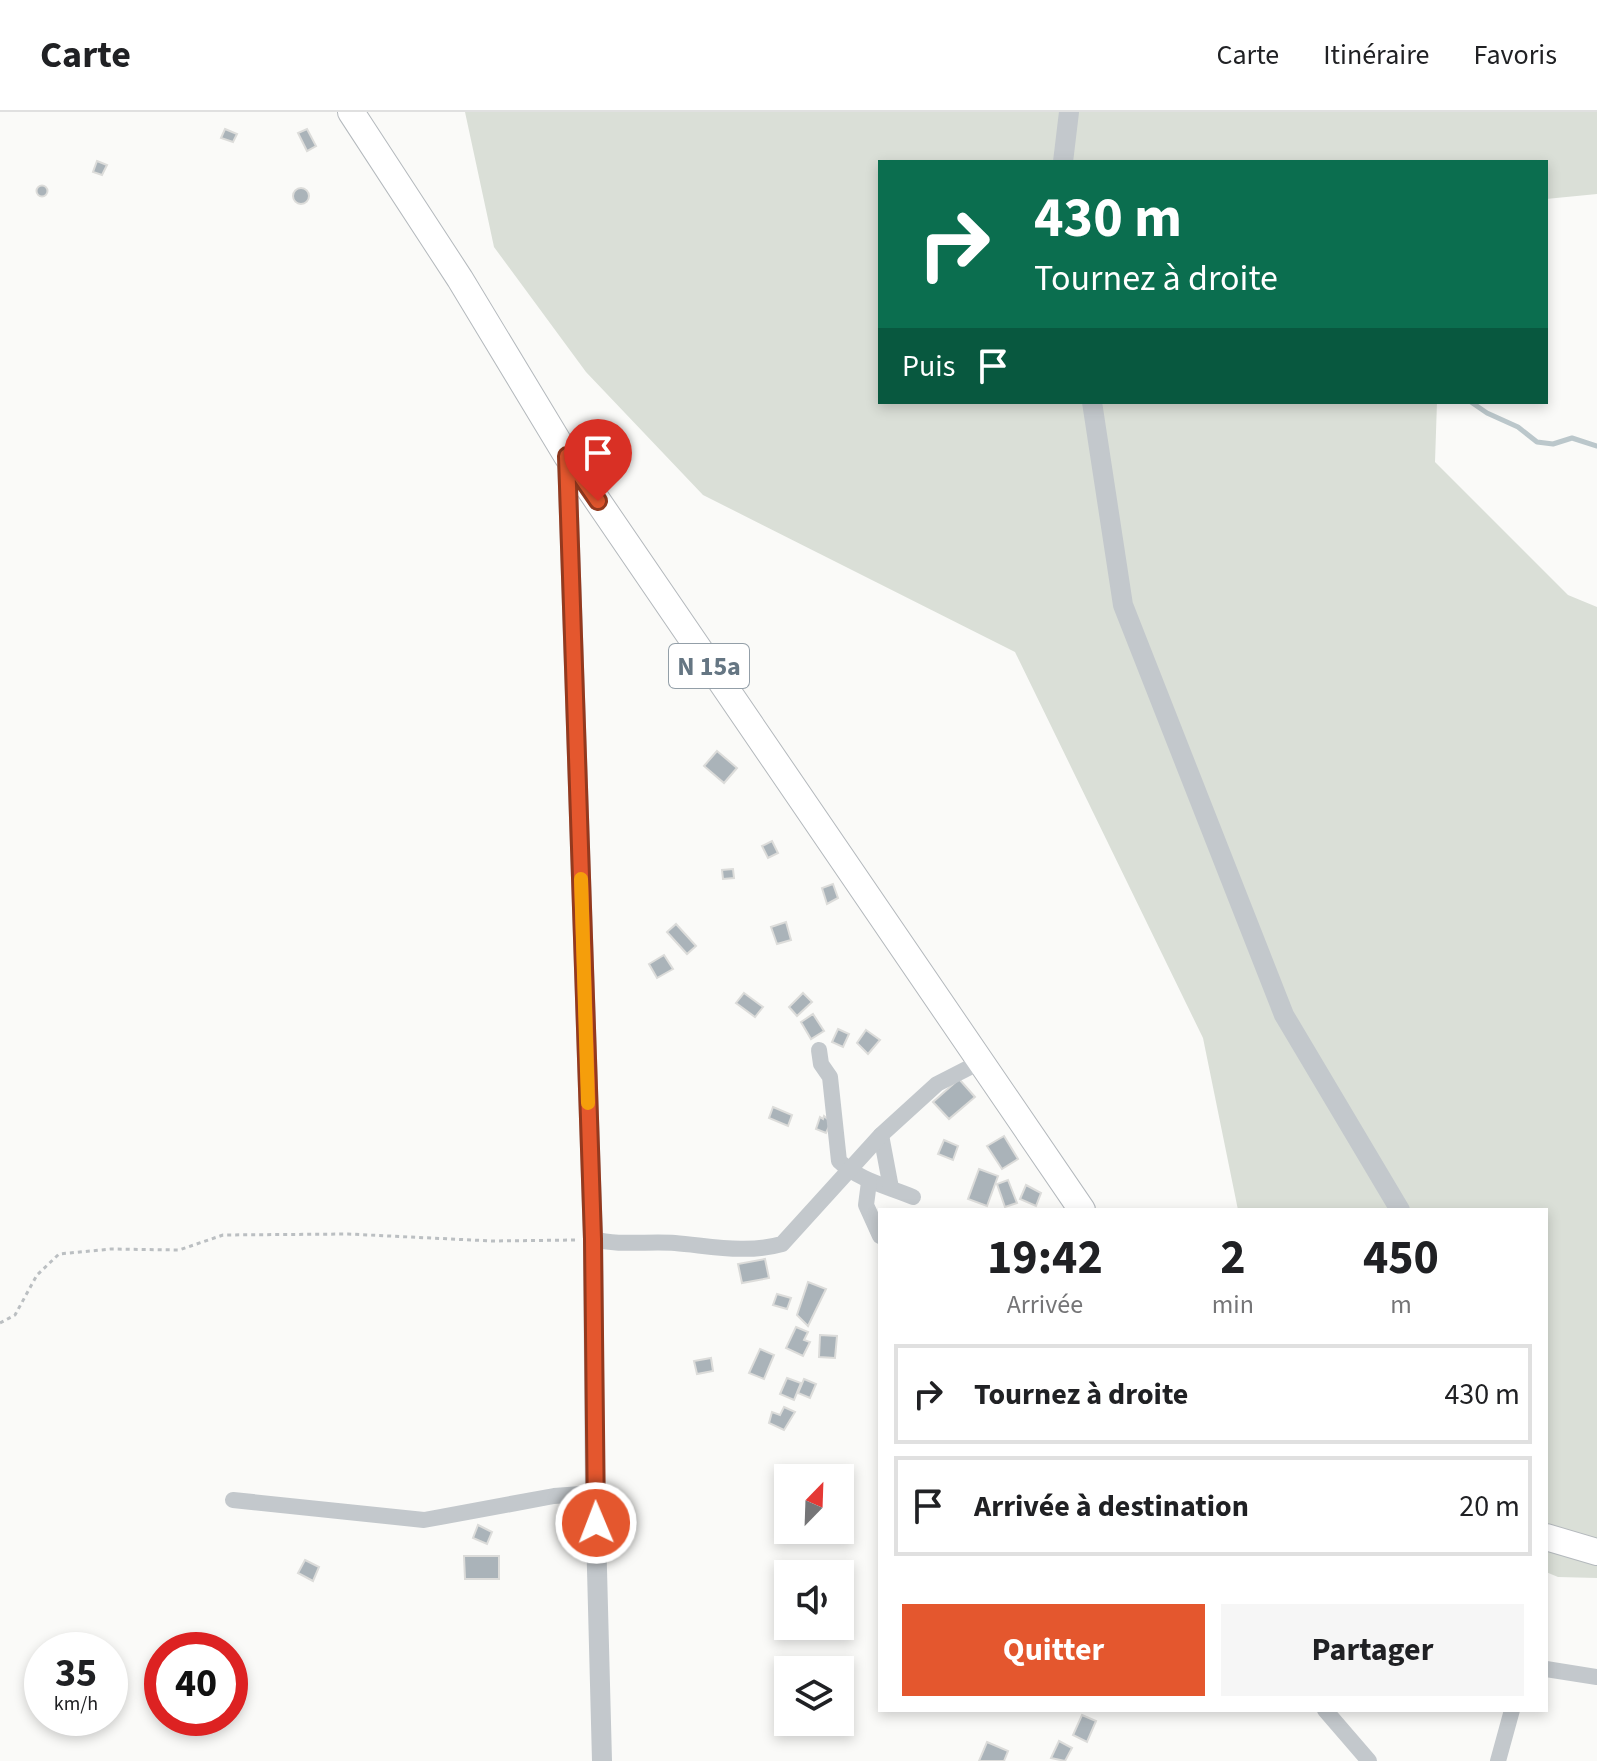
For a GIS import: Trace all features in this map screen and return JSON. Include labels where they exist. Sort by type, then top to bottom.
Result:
[{"type":"highway","name":"N 15a","points":[[351,112],[460,279],[567,456],[1081,1208]]},
{"type":"highway","points":[[1548,1538],[1597,1552]]},
{"type":"street","points":[[1063,160],[1069,112]]},
{"type":"street","points":[[1092,404],[1123,605],[1284,1015],[1399,1208]]},
{"type":"street","points":[[567,456],[593,1239],[602,1761]]},
{"type":"street","points":[[819,1050],[821,1064],[830,1077],[839,1161],[869,1182],[913,1197]]},
{"type":"street","points":[[593,1239],[762,1250],[782,1244],[881,1135],[937,1084],[980,1062]]},
{"type":"street","points":[[881,1135],[891,1188]]},
{"type":"street","points":[[869,1182],[866,1205],[878,1232]]},
{"type":"street","points":[[233,1500],[424,1520],[554,1496],[595,1493]]},
{"type":"street","points":[[1548,1669],[1597,1677]]},
{"type":"street","points":[[1327,1712],[1369,1761]]},
{"type":"street","points":[[1498,1761],[1511,1712]]},
{"type":"path","points":[[0,1323],[15,1315],[37,1275],[59,1254],[111,1249],[179,1250],[223,1235],[348,1234],[492,1241],[593,1239]]},
{"type":"shaded area","points":[[465,112],[1597,112],[1597,194],[1548,199],[1548,160],[878,160],[878,404],[1437,404],[1435,462],[1568,595],[1597,607],[1597,1578],[1558,1577],[1548,1573],[1548,1208],[1238,1208],[1203,1038],[1015,652],[703,495],[586,372],[494,247]]},
{"type":"building","points":[[225,129],[237,134],[233,142],[221,138]]},
{"type":"building","points":[[307,129],[316,146],[307,151],[298,133]]},
{"type":"building","points":[[97,161],[107,165],[102,175],[93,172]]},
{"type":"building","points":[[42,186],[47,191],[42,196],[37,191]]},
{"type":"building","points":[[298,188],[304,188],[309,196],[307,202],[298,204],[293,199],[293,193]]},
{"type":"building","points":[[717,751],[737,768],[724,783],[704,766]]},
{"type":"building","points":[[772,841],[778,853],[768,858],[762,846]]},
{"type":"building","points":[[733,869],[734,878],[723,879],[722,870]]},
{"type":"building","points":[[833,884],[838,898],[827,904],[822,888]]},
{"type":"building","points":[[786,922],[791,940],[777,944],[771,927]]},
{"type":"building","points":[[676,924],[696,946],[687,954],[667,932]]},
{"type":"building","points":[[664,955],[673,969],[657,978],[649,964]]},
{"type":"building","points":[[744,993],[763,1007],[755,1017],[736,1003]]},
{"type":"building","points":[[803,993],[812,1002],[797,1016],[789,1007]]},
{"type":"building","points":[[813,1014],[824,1031],[811,1039],[801,1022]]},
{"type":"building","points":[[838,1029],[849,1034],[843,1047],[832,1042]]},
{"type":"building","points":[[866,1030],[880,1040],[868,1054],[857,1043]]},
{"type":"building","points":[[959,1079],[975,1097],[949,1119],[933,1102]]},
{"type":"building","points":[[773,1107],[792,1115],[788,1126],[769,1118]]},
{"type":"building","points":[[824,1116],[831,1122],[826,1133],[816,1129],[820,1117],[823,1119]]},
{"type":"building","points":[[1004,1136],[1018,1159],[1002,1169],[987,1146]]},
{"type":"building","points":[[944,1140],[958,1146],[953,1160],[938,1154]]},
{"type":"building","points":[[979,1169],[998,1176],[987,1206],[968,1199]]},
{"type":"building","points":[[1008,1180],[1017,1203],[1005,1207],[997,1184]]},
{"type":"building","points":[[1026,1185],[1041,1193],[1036,1206],[1020,1199]]},
{"type":"building","points":[[765,1259],[769,1278],[742,1283],[738,1264]]},
{"type":"building","points":[[808,1282],[826,1289],[808,1326],[797,1315]]},
{"type":"building","points":[[777,1294],[791,1298],[787,1309],[773,1305]]},
{"type":"building","points":[[796,1327],[808,1332],[804,1340],[810,1342],[803,1356],[786,1348]]},
{"type":"building","points":[[820,1335],[837,1336],[835,1358],[819,1357]]},
{"type":"building","points":[[760,1349],[774,1355],[764,1379],[749,1373]]},
{"type":"building","points":[[711,1358],[713,1371],[697,1374],[694,1361]]},
{"type":"building","points":[[787,1378],[801,1383],[794,1400],[780,1394]]},
{"type":"building","points":[[804,1379],[816,1384],[810,1398],[798,1393]]},
{"type":"building","points":[[784,1407],[795,1412],[784,1430],[769,1423],[772,1412],[780,1415]]},
{"type":"building","points":[[478,1525],[492,1532],[487,1544],[473,1538]]},
{"type":"building","points":[[464,1556],[499,1556],[499,1579],[465,1579]]},
{"type":"building","points":[[305,1560],[319,1567],[313,1581],[298,1573]]},
{"type":"building","points":[[1082,1715],[1096,1721],[1087,1742],[1073,1735]]},
{"type":"building","points":[[1059,1741],[1072,1748],[1065,1761],[1051,1758]]},
{"type":"building","points":[[987,1742],[1008,1751],[1004,1761],[979,1761]]},
{"type":"waterway","points":[[1474,404],[1518,427],[1537,442],[1553,444],[1572,438],[1597,446]]},
{"type":"slow traffic","points":[[581,879],[588,1103]]},
{"type":"route","points":[[596,1523],[593,1239],[567,456],[598,501]]}]
